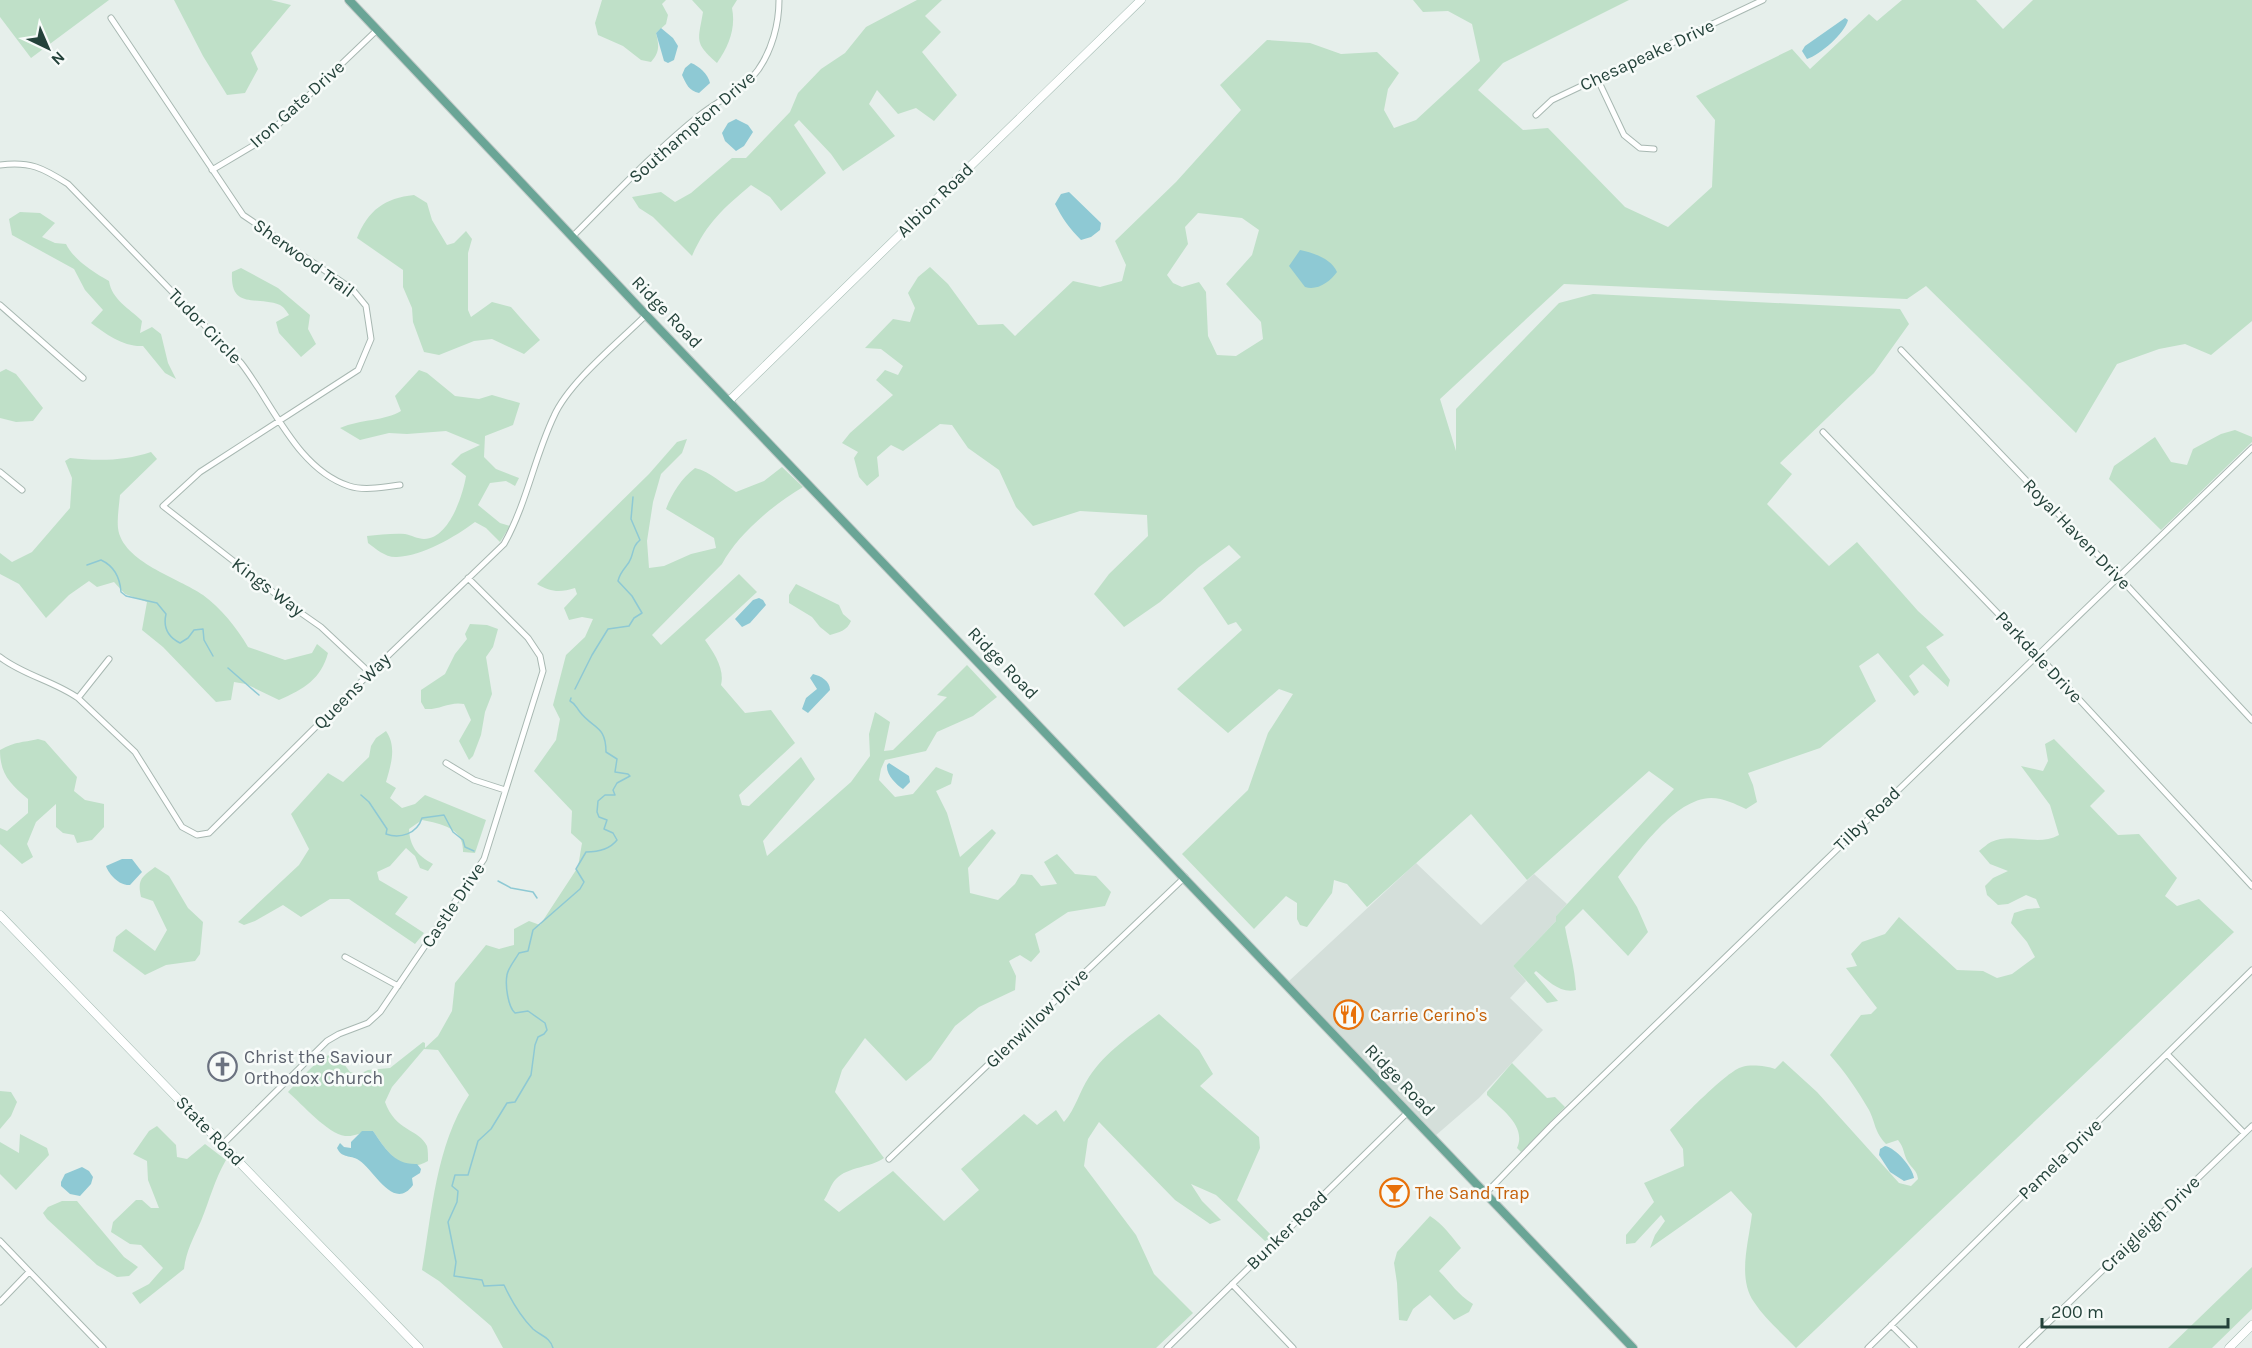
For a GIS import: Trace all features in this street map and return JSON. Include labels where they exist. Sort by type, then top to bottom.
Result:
[{"type":"main road","name":"Ridge Road","points":[[349,0],[646,315],[1633,1348]]},
{"type":"street","name":"Southampton Drive","points":[[573,236],[662,149],[701,115],[733,94],[758,70],[771,44],[778,16],[779,0]]},
{"type":"street","name":"Albion Road","points":[[729,401],[1141,0]]},
{"type":"street","name":"Chesapeake Drive","points":[[1536,115],[1552,100],[1763,0]]},
{"type":"street","name":"Sherwood Trail","points":[[111,18],[243,215],[352,289],[366,306],[371,339],[358,370],[200,471],[163,506]]},
{"type":"street","name":"Iron Gate Drive","points":[[212,170],[261,141],[378,30]]},
{"type":"street","points":[[1598,80],[1624,135],[1640,148],[1654,149]]},
{"type":"street","name":"Tudor Circle","points":[[0,165],[19,162],[46,170],[68,184],[241,363],[258,384],[305,458],[326,476],[351,487],[400,486]]},
{"type":"street","points":[[0,305],[83,378]]},
{"type":"street","name":"Queens Way","points":[[0,657],[10,665],[68,690],[78,698],[135,752],[182,827],[197,836],[209,833],[504,544],[516,521],[554,415],[570,390],[646,315]]},
{"type":"street","name":"Royal Haven Drive","points":[[1901,350],[2118,576],[2252,720]]},
{"type":"street","name":"Parkdale Drive","points":[[1823,432],[2037,654],[2252,886]]},
{"type":"street","name":"Tilby Road","points":[[1486,1193],[1554,1123],[2252,447]]},
{"type":"street","points":[[0,472],[22,490]]},
{"type":"street","name":"Kings Way","points":[[163,506],[321,627],[370,673]]},
{"type":"street","name":"Castle Drive","points":[[223,1144],[327,1041],[368,1023],[380,1012],[484,860],[543,671],[540,656],[528,638],[468,578]]},
{"type":"street","points":[[78,698],[109,659]]},
{"type":"street","points":[[446,763],[474,780],[505,790]]},
{"type":"street","name":"Glenwillow Drive","points":[[889,1159],[1185,877]]},
{"type":"street","name":"State Road","points":[[0,915],[419,1348]]},
{"type":"street","points":[[345,957],[398,986]]},
{"type":"street","name":"Pamela Drive","points":[[1868,1348],[2252,970]]},
{"type":"street","points":[[2168,1054],[2244,1133]]},
{"type":"street","name":"Bunker Road","points":[[1167,1348],[1408,1112]]},
{"type":"street","name":"Craigleigh Drive","points":[[2022,1348],[2252,1126]]},
{"type":"street","points":[[0,1241],[103,1348]]},
{"type":"street","points":[[0,1302],[29,1272]]},
{"type":"street","points":[[1232,1284],[1293,1348]]},
{"type":"street","points":[[1892,1324],[1914,1348]]},
{"type":"street","points":[[2229,1348],[2252,1325]]},
{"type":"shaded area","points":[[1416,863],[1481,925],[1534,874],[1567,904],[1556,916],[1556,921],[1513,966],[1526,981],[1510,998],[1543,1030],[1479,1098],[1435,1136],[1289,981]]},
{"type":"green space","points":[[0,0],[109,0],[31,58],[0,17]]},
{"type":"green space","points":[[174,0],[271,0],[291,5],[251,53],[258,69],[245,93],[227,95],[203,56]]},
{"type":"green space","points":[[602,0],[666,0],[662,4],[668,15],[666,24],[656,33],[658,48],[651,62],[641,60],[623,46],[598,35],[595,23]]},
{"type":"green space","points":[[692,0],[737,0],[732,8],[733,23],[730,37],[717,63],[701,46],[699,36],[703,12]]},
{"type":"green space","points":[[917,0],[942,0],[925,16],[941,32],[922,52],[957,95],[934,121],[916,108],[898,114],[877,90],[869,104],[895,136],[843,171],[831,154],[799,120],[794,125],[826,173],[781,211],[770,197],[751,185],[717,216],[692,256],[653,217],[639,208],[632,197],[661,192],[675,202],[691,193],[732,158],[746,158],[790,112],[798,93],[821,69],[845,53],[866,27]]},
{"type":"green space","points":[[1413,0],[1629,0],[1503,63],[1478,90],[1523,130],[1548,128],[1625,207],[1668,227],[1712,187],[1715,120],[1696,96],[1792,49],[1810,69],[1869,14],[1877,21],[1902,0],[1976,0],[2003,29],[2033,0],[2252,0],[2252,321],[2211,355],[2185,344],[2159,349],[2117,364],[2076,433],[1926,286],[1907,299],[1564,284],[1440,399],[1456,451],[1456,409],[1559,303],[1593,294],[1900,309],[1909,324],[1874,373],[1780,463],[1792,474],[1767,504],[1829,566],[1857,542],[1918,611],[1944,635],[1926,647],[1950,680],[1948,687],[1923,664],[1909,676],[1919,692],[1914,696],[1878,653],[1859,666],[1876,701],[1820,748],[1748,773],[1757,802],[1746,809],[1716,798],[1697,801],[1684,807],[1659,828],[1618,877],[1637,907],[1648,932],[1628,956],[1583,909],[1565,927],[1576,990],[1560,988],[1536,971],[1534,973],[1558,1001],[1547,1003],[1513,966],[1556,921],[1556,916],[1674,789],[1649,771],[1527,880],[1471,814],[1367,907],[1347,884],[1334,880],[1332,893],[1307,927],[1300,925],[1297,919],[1297,903],[1286,896],[1254,929],[1182,854],[1248,790],[1268,733],[1293,694],[1279,689],[1228,733],[1177,689],[1242,630],[1236,622],[1228,625],[1203,588],[1241,557],[1229,545],[1199,567],[1160,602],[1124,627],[1094,594],[1109,574],[1148,536],[1147,515],[1080,511],[1033,526],[1016,507],[999,470],[968,448],[952,425],[940,424],[903,451],[891,445],[877,457],[879,476],[867,486],[859,477],[854,458],[858,452],[842,443],[893,395],[876,380],[885,370],[898,375],[903,366],[881,349],[865,348],[893,319],[910,322],[915,308],[908,293],[918,277],[930,267],[948,284],[978,325],[1003,324],[1015,336],[1073,281],[1100,287],[1122,281],[1126,265],[1115,241],[1176,182],[1241,110],[1220,85],[1267,40],[1310,43],[1341,54],[1377,52],[1399,73],[1388,89],[1384,110],[1394,128],[1416,120],[1480,61],[1472,24],[1448,11],[1423,12]],"holes":[[[1198,213],[1242,218],[1259,230],[1252,255],[1226,284],[1261,322],[1263,339],[1236,356],[1217,355],[1208,336],[1206,292],[1199,282],[1182,287],[1173,283],[1167,275],[1188,244],[1185,227]]]},
{"type":"green space","points":[[414,195],[427,203],[432,220],[447,245],[454,243],[466,231],[472,239],[468,253],[468,310],[471,317],[492,302],[511,307],[540,340],[524,354],[492,339],[474,341],[439,355],[424,352],[413,322],[412,308],[403,287],[403,270],[357,238],[366,220],[379,207],[394,199]]},
{"type":"green space","points":[[20,212],[40,213],[55,223],[42,237],[55,243],[66,244],[69,250],[90,270],[109,281],[117,299],[142,321],[140,333],[152,327],[161,334],[168,363],[176,379],[165,373],[143,346],[122,342],[91,323],[103,310],[85,290],[74,269],[12,235],[9,219]]},
{"type":"green space","points":[[241,268],[278,288],[310,315],[308,329],[316,344],[301,357],[279,333],[276,322],[289,315],[283,307],[271,302],[246,299],[235,292],[232,272]]},
{"type":"green space","points":[[6,369],[16,374],[43,408],[33,421],[16,422],[0,418],[0,372]]},
{"type":"green space","points":[[419,370],[427,373],[455,396],[479,399],[492,395],[520,403],[513,425],[485,436],[484,457],[496,469],[519,478],[515,486],[506,481],[490,483],[478,505],[500,523],[510,526],[500,542],[486,528],[475,522],[438,545],[407,556],[389,556],[368,543],[367,536],[400,534],[424,539],[441,532],[458,504],[466,476],[451,464],[461,454],[480,445],[446,431],[389,433],[360,440],[340,428],[388,417],[401,411],[395,396]]},
{"type":"green space","points":[[2235,430],[2252,437],[2252,442],[2161,530],[2109,479],[2114,466],[2155,437],[2171,462],[2187,465],[2193,449],[2221,434]]},
{"type":"green space","points":[[687,439],[682,453],[661,474],[653,502],[647,541],[649,568],[664,566],[691,554],[716,548],[714,538],[666,509],[671,497],[685,477],[695,468],[711,475],[736,492],[764,481],[782,467],[803,487],[780,502],[747,531],[722,564],[652,635],[661,645],[739,574],[757,592],[705,640],[720,667],[721,685],[745,713],[771,710],[795,743],[739,795],[742,805],[749,806],[801,757],[815,779],[763,841],[767,856],[851,782],[870,756],[869,734],[875,712],[890,722],[884,751],[893,750],[947,697],[937,695],[967,665],[997,697],[973,716],[937,732],[926,751],[885,760],[879,780],[895,797],[913,794],[936,767],[953,774],[951,784],[936,791],[947,813],[960,857],[992,829],[996,833],[968,868],[970,893],[998,900],[1015,884],[1021,874],[1032,875],[1041,886],[1057,884],[1044,862],[1057,854],[1075,874],[1096,876],[1111,892],[1105,906],[1068,912],[1035,934],[1040,952],[1031,962],[1020,955],[1009,961],[1016,976],[1015,990],[979,1007],[955,1026],[931,1060],[906,1081],[865,1038],[842,1070],[835,1092],[884,1158],[841,1175],[834,1181],[824,1200],[839,1212],[893,1171],[944,1221],[979,1190],[961,1169],[1024,1114],[1037,1125],[1056,1110],[1064,1122],[1096,1068],[1121,1042],[1159,1014],[1199,1050],[1213,1074],[1200,1086],[1259,1137],[1260,1148],[1237,1200],[1273,1237],[1265,1241],[1216,1195],[1191,1184],[1202,1201],[1221,1220],[1210,1224],[1175,1200],[1099,1122],[1088,1139],[1084,1166],[1136,1235],[1154,1274],[1193,1313],[1156,1348],[503,1348],[491,1326],[439,1281],[422,1270],[442,1157],[458,1115],[469,1095],[438,1050],[424,1049],[392,1087],[385,1102],[395,1119],[423,1140],[427,1146],[428,1161],[419,1165],[410,1165],[396,1159],[373,1131],[352,1136],[338,1134],[315,1118],[288,1092],[315,1064],[335,1052],[350,1072],[360,1074],[368,1070],[390,1068],[423,1042],[425,1048],[438,1036],[452,1011],[455,983],[486,945],[499,949],[514,945],[514,929],[529,921],[540,925],[578,867],[582,843],[571,833],[572,811],[534,771],[556,740],[560,719],[553,705],[566,655],[585,637],[593,619],[582,617],[569,620],[564,608],[577,594],[575,588],[555,591],[537,584],[649,474],[677,442]]},
{"type":"green space","points":[[151,452],[157,459],[120,495],[118,528],[122,540],[140,560],[210,600],[228,619],[248,647],[285,660],[312,653],[317,644],[328,653],[321,670],[304,687],[279,700],[246,684],[234,682],[231,700],[216,702],[163,647],[142,630],[147,602],[125,594],[114,582],[97,587],[89,581],[69,595],[46,618],[19,584],[0,574],[0,553],[12,562],[32,552],[70,508],[72,478],[65,461],[70,458],[121,459]]},
{"type":"green space","points":[[796,584],[839,605],[843,614],[851,621],[847,627],[830,635],[812,617],[789,603],[789,595]]},
{"type":"green space","points":[[470,624],[487,625],[498,629],[493,647],[486,657],[492,694],[485,712],[481,735],[473,756],[469,760],[459,741],[471,720],[464,704],[425,709],[421,702],[421,690],[445,674],[455,654],[467,639],[465,634]]},
{"type":"green space","points":[[386,731],[392,749],[386,782],[396,788],[390,798],[402,808],[415,804],[425,795],[486,820],[475,853],[463,852],[460,837],[450,828],[422,820],[409,829],[415,850],[433,864],[428,871],[420,868],[415,856],[406,848],[390,866],[377,872],[379,880],[408,897],[395,914],[424,933],[415,944],[349,899],[330,899],[301,917],[283,905],[255,921],[244,925],[238,922],[299,865],[309,849],[291,814],[328,773],[343,782],[369,757],[371,746],[376,738]]},
{"type":"green space","points":[[38,739],[45,741],[77,777],[74,791],[85,800],[104,804],[104,827],[92,840],[77,843],[74,835],[63,833],[56,827],[56,804],[36,822],[27,844],[33,857],[22,864],[0,844],[0,828],[7,831],[28,813],[28,799],[7,778],[0,758],[0,750]]},
{"type":"green space","points":[[2054,739],[2105,791],[2090,806],[2118,835],[2139,834],[2177,878],[2165,896],[2177,906],[2199,899],[2234,932],[1796,1348],[1763,1314],[1749,1292],[1745,1259],[1752,1214],[1731,1191],[1650,1248],[1655,1235],[1665,1221],[1661,1215],[1635,1243],[1626,1244],[1626,1235],[1654,1202],[1644,1183],[1684,1166],[1683,1149],[1670,1130],[1716,1085],[1735,1070],[1746,1066],[1775,1069],[1783,1061],[1817,1092],[1899,1183],[1911,1186],[1918,1179],[1898,1140],[1886,1144],[1882,1139],[1865,1103],[1830,1055],[1861,1015],[1871,1014],[1877,1008],[1846,968],[1857,966],[1851,954],[1862,942],[1885,934],[1899,917],[1957,970],[1983,971],[1997,978],[2012,974],[2035,957],[2027,942],[2011,923],[2014,913],[2040,908],[2036,899],[2026,895],[2008,904],[1998,905],[1987,895],[1985,886],[1993,878],[2008,871],[1990,864],[1979,851],[1999,839],[2042,840],[2059,835],[2050,805],[2021,766],[2043,771],[2048,761],[2045,744]]},
{"type":"green space","points":[[155,867],[169,876],[188,908],[203,922],[200,954],[195,961],[166,965],[145,975],[113,951],[116,937],[126,929],[155,951],[167,930],[153,901],[141,897],[140,882]]},
{"type":"green space","points":[[1512,1063],[1547,1098],[1555,1097],[1565,1107],[1521,1152],[1517,1148],[1519,1140],[1516,1125],[1487,1095],[1487,1092]]},
{"type":"green space","points":[[0,1091],[11,1092],[17,1102],[11,1116],[0,1129]]},
{"type":"green space","points":[[157,1126],[176,1145],[177,1157],[187,1159],[205,1144],[226,1160],[191,1244],[184,1269],[140,1304],[132,1293],[149,1284],[163,1268],[141,1245],[130,1244],[111,1232],[113,1222],[136,1200],[142,1200],[151,1208],[159,1208],[148,1180],[147,1161],[133,1154],[149,1131]]},
{"type":"green space","points":[[20,1134],[47,1148],[49,1155],[16,1190],[0,1174],[0,1142],[19,1153]]},
{"type":"green space","points":[[62,1201],[77,1201],[124,1257],[138,1267],[129,1276],[117,1277],[97,1265],[43,1213],[48,1207]]},
{"type":"green space","points":[[1430,1216],[1443,1226],[1461,1248],[1439,1271],[1459,1293],[1473,1304],[1469,1312],[1454,1320],[1430,1295],[1413,1309],[1407,1321],[1399,1320],[1394,1263],[1397,1252]]},
{"type":"green space","points":[[2252,1267],[2252,1309],[2212,1348],[2168,1348]]},
{"type":"water","points":[[1845,18],[1848,20],[1846,25],[1837,37],[1807,59],[1802,51],[1805,46]]},
{"type":"water","points":[[661,28],[673,38],[678,46],[674,60],[668,63],[664,61],[656,33]]},
{"type":"water","points":[[691,63],[703,71],[710,83],[699,93],[690,89],[682,75]]},
{"type":"water","points":[[736,119],[748,125],[753,132],[744,146],[736,151],[725,141],[722,133],[728,123]]},
{"type":"water","points":[[1069,192],[1101,223],[1100,230],[1091,237],[1081,240],[1066,223],[1055,204],[1061,194]]},
{"type":"water","points":[[1300,250],[1316,254],[1331,263],[1337,272],[1323,285],[1314,288],[1305,287],[1289,266]]},
{"type":"water","points":[[759,598],[766,605],[750,623],[742,627],[735,619],[753,600]]},
{"type":"water","points":[[813,674],[824,679],[830,690],[808,713],[802,709],[806,698],[817,689],[810,678]]},
{"type":"water","points":[[889,763],[909,776],[910,782],[903,789],[890,776],[887,769]]},
{"type":"water","points":[[122,859],[132,859],[142,872],[130,885],[122,884],[115,879],[106,866]]},
{"type":"water","points":[[362,1131],[373,1131],[396,1158],[409,1164],[417,1164],[421,1169],[420,1173],[412,1178],[413,1185],[406,1192],[398,1194],[391,1191],[357,1159],[343,1155],[339,1151],[337,1148],[340,1143],[344,1147],[351,1148],[351,1142]]},
{"type":"water","points":[[1885,1146],[1894,1150],[1903,1159],[1911,1169],[1914,1178],[1904,1181],[1890,1172],[1879,1155],[1880,1149]]},
{"type":"water","points":[[82,1167],[93,1177],[91,1184],[80,1196],[70,1194],[61,1186],[61,1182],[65,1174]]},
{"type":"waterway","points":[[575,689],[608,629],[629,626],[634,618],[642,613],[632,596],[618,581],[640,540],[631,519],[633,497]]},
{"type":"waterway","points":[[87,565],[101,560],[113,569],[118,577],[121,592],[126,596],[157,603],[166,614],[167,631],[180,643],[194,630],[203,629],[204,640],[213,656]]},
{"type":"waterway","points":[[228,668],[259,695]]},
{"type":"waterway","points":[[553,1348],[552,1344],[524,1319],[504,1285],[484,1286],[482,1280],[454,1276],[456,1262],[448,1222],[457,1202],[458,1191],[452,1186],[455,1175],[468,1175],[478,1141],[491,1129],[507,1103],[515,1102],[531,1075],[538,1037],[547,1030],[545,1023],[528,1011],[515,1013],[513,1010],[507,990],[506,979],[509,970],[519,953],[528,951],[533,930],[580,889],[584,882],[576,869],[586,852],[611,846],[617,840],[613,833],[604,829],[607,820],[599,817],[598,801],[605,795],[615,795],[613,790],[617,783],[630,776],[615,772],[617,759],[606,752],[604,737],[598,728],[570,701],[571,698]]},
{"type":"waterway","points":[[361,795],[369,802],[387,829],[386,834],[397,836],[407,834],[416,828],[422,818],[444,815],[453,832],[463,840],[465,847],[474,851]]},
{"type":"waterway","points":[[498,881],[511,888],[533,892],[537,898]]},
{"type":"place","name":"Carrie Cerino's","points":[[1349,1015]]},
{"type":"place","name":"Christ the Saviour Orthodox Church","points":[[223,1067]]},
{"type":"place","name":"The Sand Trap","points":[[1394,1193]]}]
